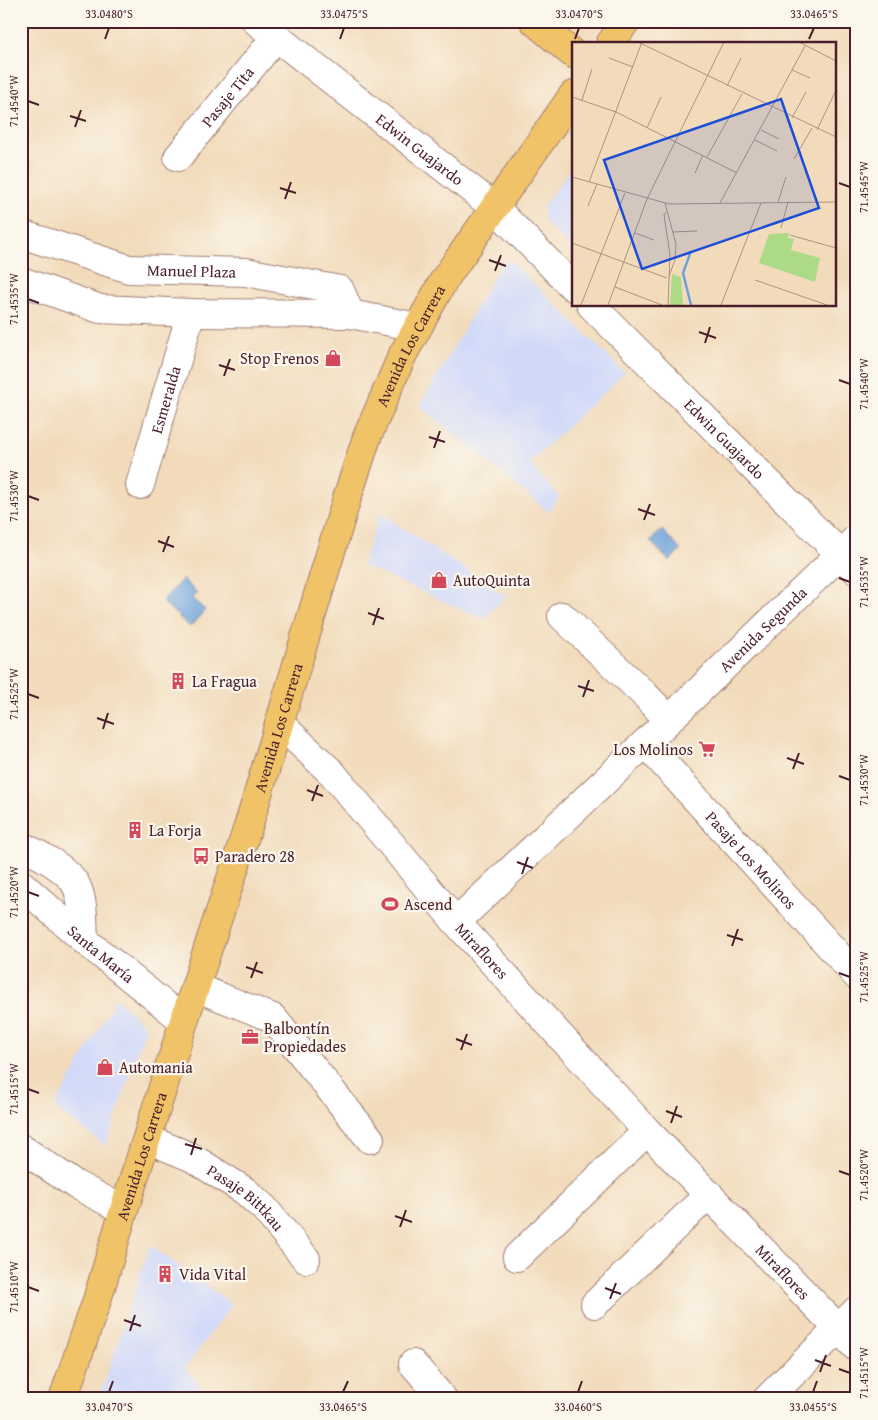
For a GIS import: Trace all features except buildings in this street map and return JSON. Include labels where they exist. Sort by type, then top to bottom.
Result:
[{"type":"main road","points":[[534,21],[572,53]]},
{"type":"main road","points":[[611,42],[626,21]]},
{"type":"main road","name":"Avenida Los Carrera","points":[[63,1399],[97,1300],[184,1021],[280,724],[367,437],[402,356],[444,280],[572,96]]},
{"type":"street","name":"Pasaje Tita","points":[[178,157],[266,29]]},
{"type":"street","name":"Edwin Guajardo","points":[[266,29],[494,207],[572,286]]},
{"type":"street","name":"Manuel Plaza","points":[[21,234],[128,269],[246,272],[340,290],[350,314]]},
{"type":"street","points":[[21,281],[100,309],[191,314],[350,314],[417,327]]},
{"type":"street","name":"Edwin Guajardo","points":[[592,306],[851,555]]},
{"type":"street","name":"Esmeralda","points":[[140,485],[191,314]]},
{"type":"street","name":"Avenida Segunda","points":[[456,922],[669,720],[851,555]]},
{"type":"street","points":[[562,616],[669,720]]},
{"type":"street","name":"Miraflores","points":[[280,724],[332,774],[456,922],[647,1131],[709,1194],[848,1320],[857,1348]]},
{"type":"street","name":"Pasaje Los Molinos","points":[[646,743],[857,976]]},
{"type":"street","points":[[28,849],[68,875],[77,886],[82,906],[84,940]]},
{"type":"street","name":"Santa María","points":[[21,884],[84,940],[184,1021]]},
{"type":"street","points":[[196,987],[273,1018],[370,1139]]},
{"type":"street","points":[[517,1257],[647,1131]]},
{"type":"street","name":"Pasaje Bittkau","points":[[147,1139],[191,1157],[245,1191],[264,1208],[306,1259]]},
{"type":"street","points":[[21,1148],[76,1185],[124,1210]]},
{"type":"street","points":[[595,1304],[709,1194]]},
{"type":"street","points":[[766,1399],[848,1320]]},
{"type":"street","points":[[412,1364],[443,1399]]},
{"type":"shaded area","points":[[797,21],[816,21],[809,31]]},
{"type":"shaded area","points":[[572,167],[572,249],[544,221],[543,207]]},
{"type":"shaded area","points":[[511,261],[625,373],[529,463],[559,497],[549,512],[420,406],[501,264]]},
{"type":"shaded area","name":"AutoQuinta","points":[[380,513],[506,596],[483,619],[362,565]]},
{"type":"shaded area","name":"Automania","points":[[116,998],[146,1027],[106,1146],[54,1108]]},
{"type":"shaded area","points":[[150,1245],[232,1304],[185,1368],[212,1399],[99,1399]]},
{"type":"water","points":[[662,530],[681,550],[669,561],[650,541]]},
{"type":"water","points":[[183,579],[197,593],[192,598],[205,610],[190,627],[162,601]]},
{"type":"place","name":"Stop Frenos","points":[[333,358]]},
{"type":"place","name":"AutoQuinta","points":[[439,580]]},
{"type":"place","name":"La Fragua","points":[[178,681]]},
{"type":"place","name":"Los Molinos","points":[[707,749]]},
{"type":"place","name":"La Forja","points":[[135,830]]},
{"type":"place","name":"Paradero 28","points":[[201,856]]},
{"type":"place","name":"Ascend","points":[[390,904]]},
{"type":"place","name":"Balbontín Propiedades","points":[[250,1037]]},
{"type":"place","name":"Automania","points":[[105,1067]]},
{"type":"place","name":"Vida Vital","points":[[165,1274]]}]
